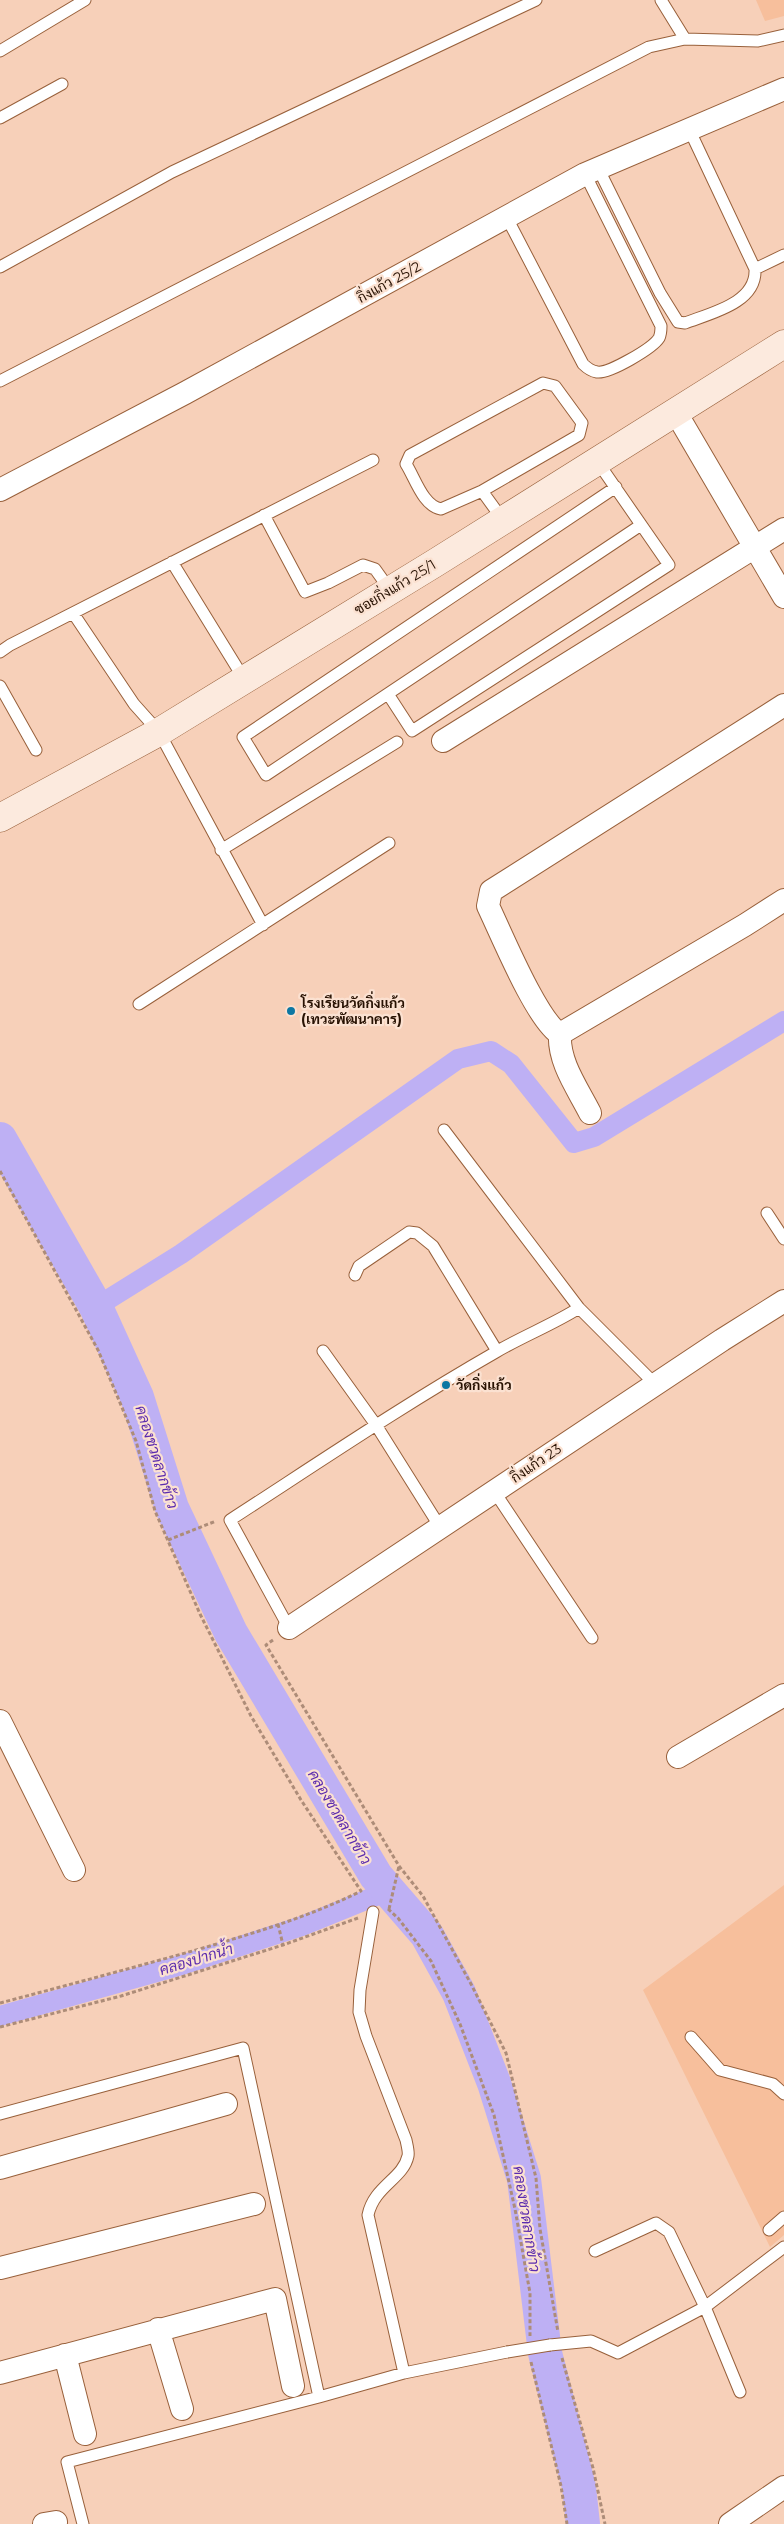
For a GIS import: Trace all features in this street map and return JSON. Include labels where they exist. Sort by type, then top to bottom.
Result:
[{"type":"street","name":"กิ่งแก้ว 25/2","points":[[0,490],[185,393],[592,171],[784,89]]},
{"type":"street","name":"ซอยกิ่งแก้ว 25/1","points":[[0,818],[159,732],[784,344]]},
{"type":"street","points":[[675,410],[784,597]]},
{"type":"street","points":[[443,741],[784,529]]},
{"type":"street","points":[[560,1034],[554,1031],[538,1009],[488,906],[491,891],[784,705]]},
{"type":"street","points":[[560,1034],[745,926],[784,900]]},
{"type":"street","points":[[560,1034],[559,1046],[562,1059],[590,1113]]},
{"type":"street","name":"กิ่งแก้ว 23","points":[[289,1628],[655,1384],[784,1301]]},
{"type":"street","points":[[678,1756],[784,1695]]},
{"type":"street","points":[[0,1721],[74,1870]]},
{"type":"street","points":[[0,2168],[226,2104]]},
{"type":"street","points":[[0,2268],[254,2204]]},
{"type":"street","points":[[0,2373],[275,2299],[293,2386]]},
{"type":"street","points":[[158,2329],[182,2409]]},
{"type":"street","points":[[65,2355],[85,2434]]},
{"type":"street","points":[[730,2524],[784,2487]]},
{"type":"lane","points":[[0,51],[85,0]]},
{"type":"lane","points":[[0,267],[172,172],[536,0]]},
{"type":"lane","points":[[661,0],[685,39]]},
{"type":"lane","points":[[0,381],[649,47],[685,39],[758,41],[784,35]]},
{"type":"lane","points":[[0,118],[62,84]]},
{"type":"lane","points":[[592,171],[660,293],[678,322],[685,323],[738,300],[749,290],[756,279],[755,268],[689,129]]},
{"type":"lane","points":[[507,218],[583,364],[588,369],[597,372],[612,370],[656,342],[661,334],[661,326],[592,171]]},
{"type":"lane","points":[[755,268],[784,255]]},
{"type":"lane","points":[[543,383],[554,386],[582,423],[578,435],[482,491],[441,509],[435,508],[427,502],[406,464],[410,455],[534,387],[543,383]]},
{"type":"lane","points":[[388,694],[412,731],[669,565],[596,459]]},
{"type":"lane","points":[[0,652],[264,514],[373,460]]},
{"type":"lane","points":[[616,487],[243,737],[266,775],[641,525]]},
{"type":"lane","points":[[482,491],[503,520]]},
{"type":"lane","points":[[264,514],[305,592],[328,583],[363,565],[375,569],[390,590]]},
{"type":"lane","points":[[172,562],[244,678]]},
{"type":"lane","points":[[73,613],[134,704],[159,732],[263,925]]},
{"type":"lane","points":[[0,686],[36,750]]},
{"type":"lane","points":[[221,850],[397,742]]},
{"type":"lane","points":[[139,1004],[388,843]]},
{"type":"lane","points":[[444,1130],[579,1308],[655,1384]]},
{"type":"lane","points":[[767,1212],[784,1239]]},
{"type":"lane","points":[[355,1275],[359,1266],[409,1232],[417,1233],[433,1246],[497,1351]]},
{"type":"lane","points":[[289,1628],[230,1520],[376,1425],[497,1351],[551,1325],[579,1308]]},
{"type":"lane","points":[[323,1351],[376,1425],[440,1527]]},
{"type":"lane","points":[[494,1491],[592,1638]]},
{"type":"lane","points":[[373,1912],[360,1990],[359,2012],[366,2036],[406,2140],[409,2155],[401,2169],[370,2203],[368,2215],[404,2373]]},
{"type":"lane","points":[[691,2037],[720,2070],[773,2084],[784,2094]]},
{"type":"lane","points":[[0,2114],[243,2048],[319,2398]]},
{"type":"lane","points":[[769,2230],[784,2216]]},
{"type":"lane","points":[[595,2251],[656,2223],[663,2226],[668,2232],[705,2307],[740,2392]]},
{"type":"lane","points":[[83,2524],[67,2462],[319,2398],[404,2373],[507,2352],[555,2344],[591,2341],[618,2354],[705,2307],[784,2247]]},
{"type":"path","points":[[0,1171],[98,1350],[136,1441],[155,1511],[200,1614],[251,1716],[300,1800],[361,1891],[328,1907],[278,1924],[114,1974],[0,2002]]},
{"type":"path","points":[[168,1540],[205,1526]]},
{"type":"path","points":[[289,1628],[266,1645],[399,1866],[423,1896],[506,2053],[536,2178],[540,2229],[555,2344],[593,2468],[605,2524]]},
{"type":"path","points":[[389,1909],[399,1866]]},
{"type":"path","points":[[278,1924],[283,1944]]},
{"type":"shaded area","points":[[756,0],[784,0],[784,16],[765,21]]},
{"type":"shaded area","points":[[784,1885],[784,2235],[770,2247],[643,1990]]},
{"type":"waterway","points":[[96,1307],[181,1254],[458,1059],[491,1051],[511,1064],[574,1143],[594,1137],[784,1021]]},
{"type":"waterway","name":"คลองชวดลากข้าว","points":[[0,1139],[96,1307],[137,1397],[172,1508],[231,1633],[376,1876],[427,1935],[459,1993],[494,2083],[524,2179],[545,2353],[579,2487],[583,2524]]},
{"type":"waterway","name":"คลองปากน้ำ","points":[[0,2016],[185,1964],[302,1926],[388,1891]]},
{"type":"place","name":"โรงเรียนวัดกิ่งแก้ว (เทวะพัฒนาคาร)","points":[[291,1011]]},
{"type":"place","name":"วัดกิ่งแก้ว","points":[[446,1385]]}]
